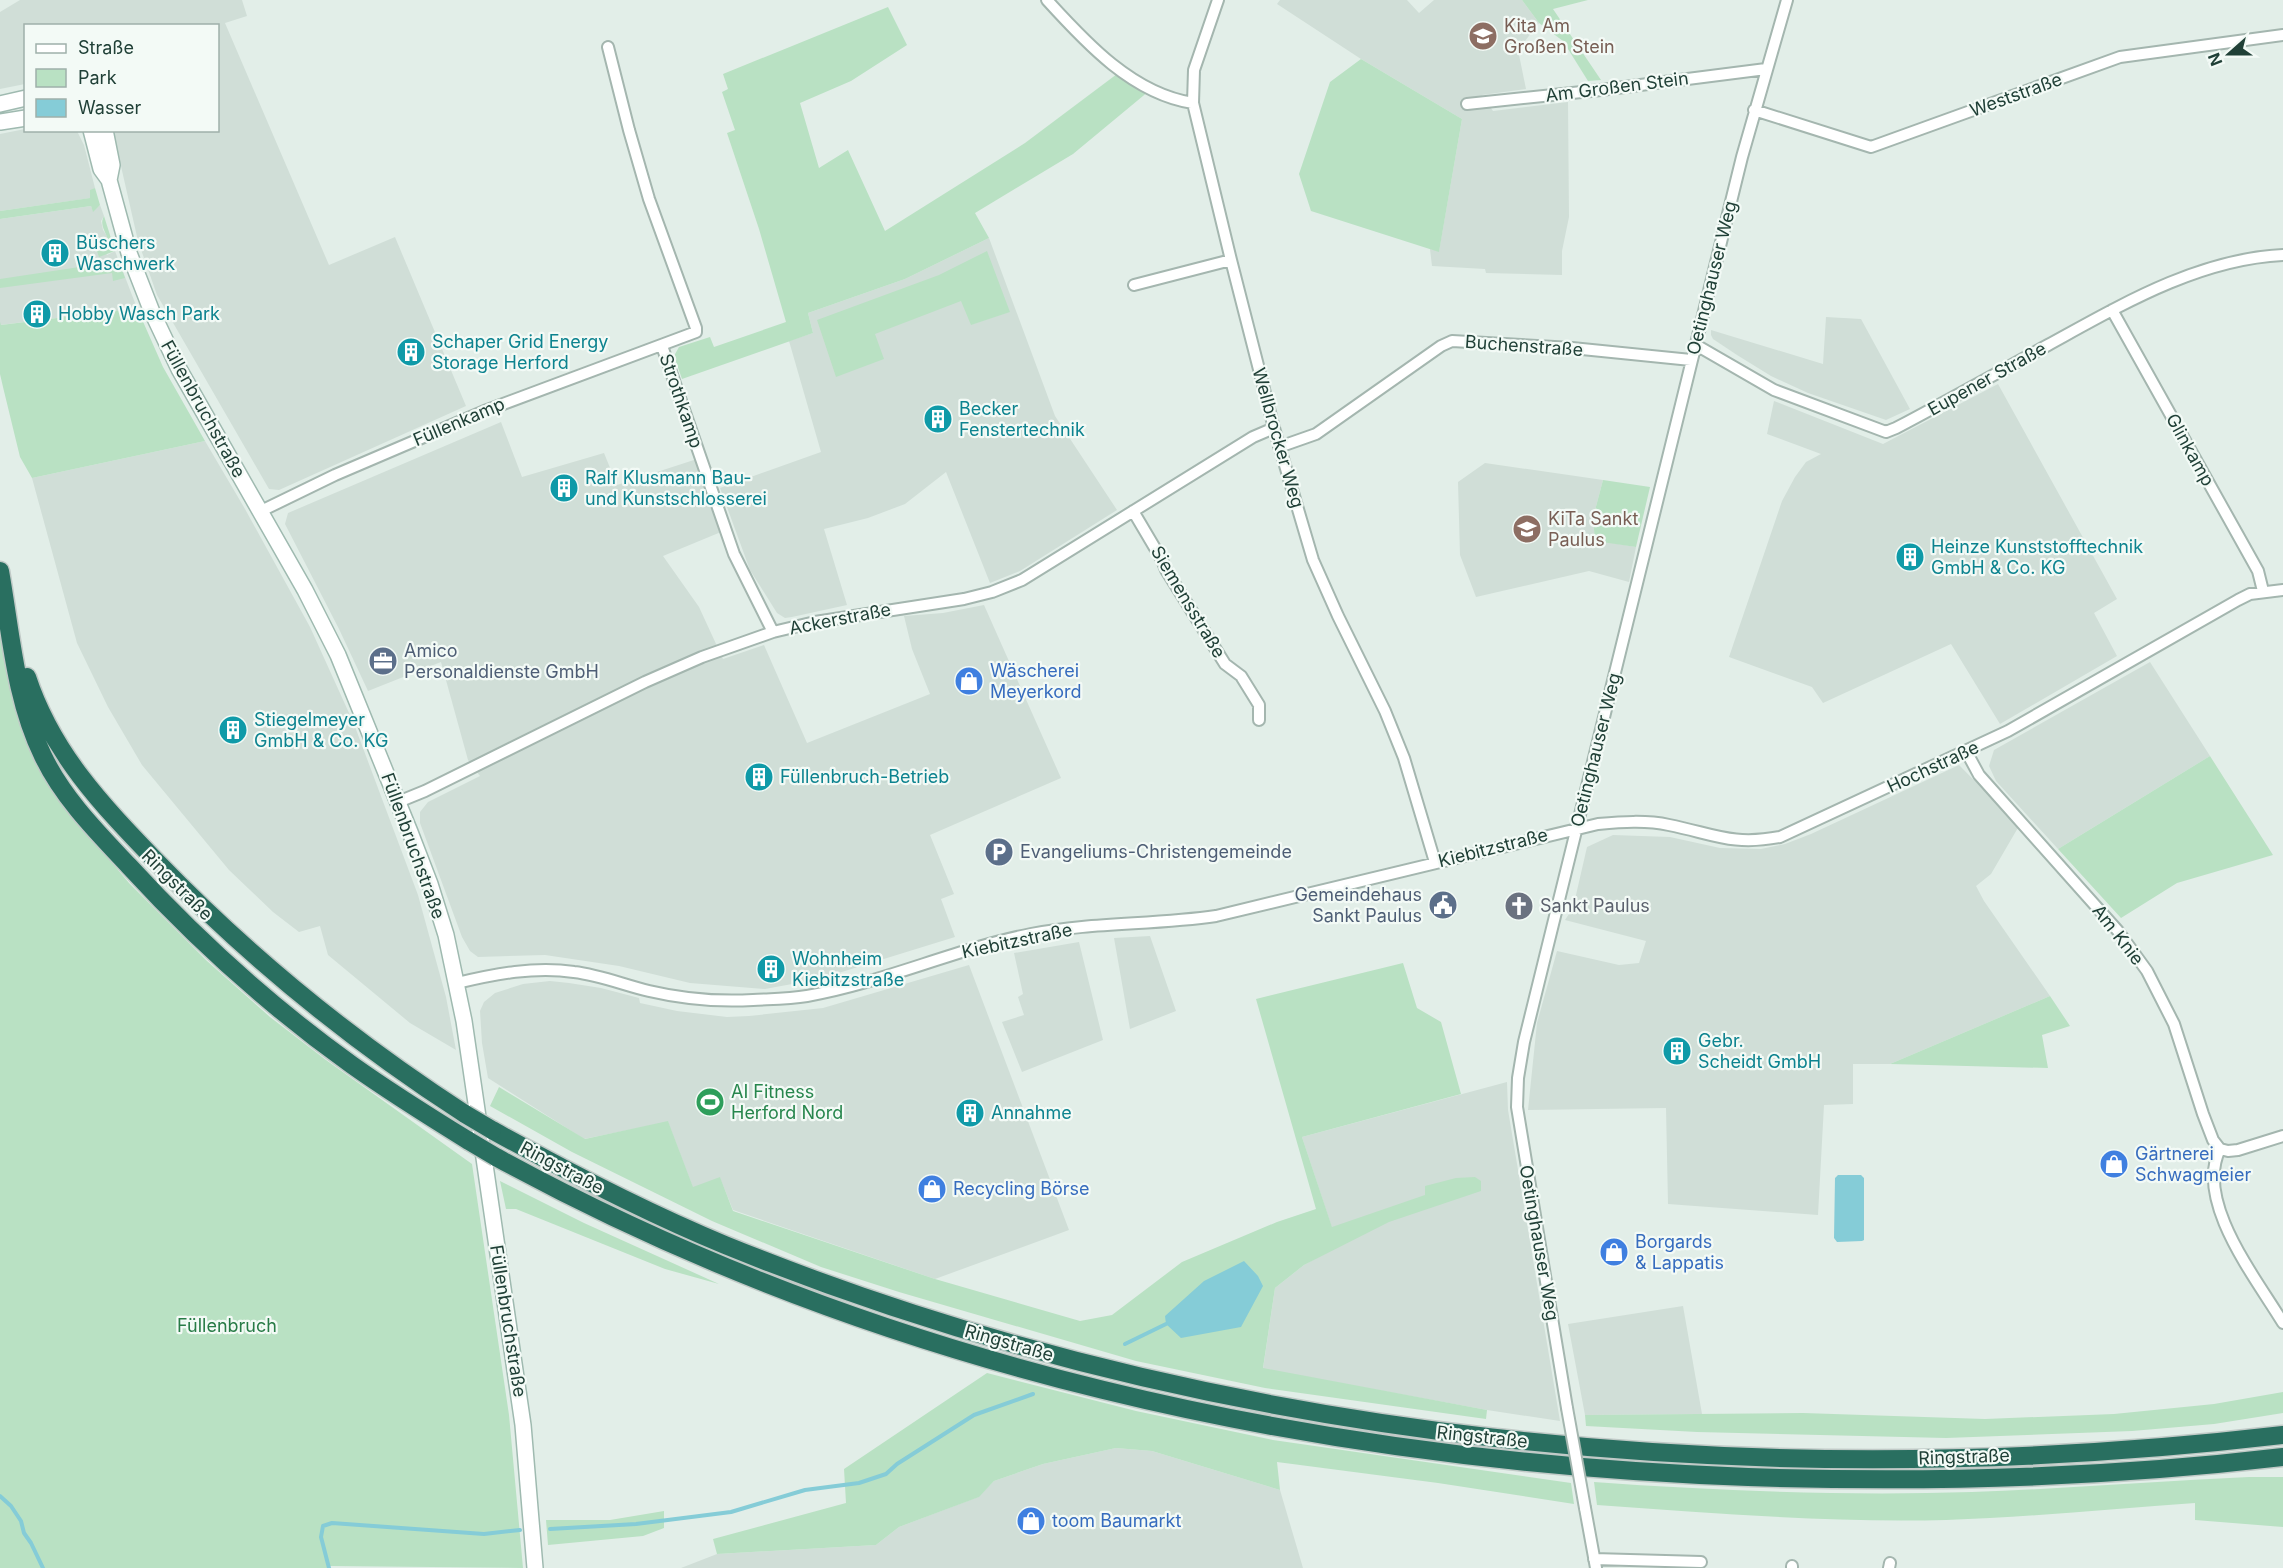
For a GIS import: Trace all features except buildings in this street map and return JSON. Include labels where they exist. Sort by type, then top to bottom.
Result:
[{"type":"highway","name":"Ringstraße","points":[[0,572],[18,682],[32,732],[56,780],[95,830],[195,933],[284,1013],[351,1065],[469,1141],[604,1214],[694,1255],[800,1297],[936,1344],[1074,1384],[1162,1405],[1334,1438],[1459,1456],[1635,1472],[1795,1479],[1888,1480],[2142,1470],[2283,1457]]},
{"type":"highway","name":"Ringstraße","points":[[10,630],[32,694],[48,728],[83,783],[204,910],[300,995],[413,1080],[465,1114],[568,1172],[723,1244],[827,1284],[944,1323],[1070,1360],[1175,1385],[1310,1412],[1413,1428],[1552,1444],[1802,1457],[1965,1457],[2128,1449],[2283,1435]]},
{"type":"street","points":[[1047,0],[1118,69],[1161,94],[1193,103]]},
{"type":"street","name":"Wellbrocker Weg","points":[[1218,0],[1194,70],[1193,103],[1230,260],[1279,447],[1313,560],[1385,711],[1404,758],[1435,862]]},
{"type":"street","name":"Oetinghauser Weg","points":[[1595,1564],[1517,1107],[1518,1078],[1524,1042],[1691,360],[1755,110],[1787,0]]},
{"type":"street","name":"Weststraße","points":[[1755,110],[1871,147],[2120,57],[2283,35]]},
{"type":"street","name":"Strothkamp","points":[[608,47],[628,130],[649,199],[696,328],[696,332],[692,335],[662,346],[734,555],[773,632]]},
{"type":"street","name":"Am Großen Stein","points":[[1467,104],[1766,69]]},
{"type":"street","points":[[0,104],[24,98]]},
{"type":"street","points":[[0,122],[24,117]]},
{"type":"street","name":"Füllenbruchstraße","points":[[92,132],[101,169],[109,180],[129,253],[152,312],[179,369],[305,590],[338,655],[430,884],[446,935],[465,1021],[523,1425],[536,1568]]},
{"type":"street","name":"Füllenbruchstraße","points":[[105,132],[112,165],[109,180]]},
{"type":"street","name":"Eupener Straße","points":[[1696,345],[1774,390],[1886,432],[2131,300],[2227,262],[2283,255]]},
{"type":"street","points":[[1134,285],[1230,260]]},
{"type":"street","name":"Glinkamp","points":[[2112,310],[2258,571],[2263,591]]},
{"type":"street","name":"Buchenstraße","points":[[1279,447],[1316,434],[1441,346],[1452,341],[1583,349],[1691,360]]},
{"type":"street","name":"Füllenkamp","points":[[261,511],[326,479],[487,410],[662,346]]},
{"type":"street","name":"Ackerstraße","points":[[398,802],[454,777],[659,675],[702,657],[773,632],[826,620],[964,599],[992,592],[1022,580],[1253,436],[1274,428]]},
{"type":"street","name":"Siemensstraße","points":[[1133,511],[1166,570],[1226,664],[1241,676],[1259,705],[1259,720]]},
{"type":"street","name":"Hochstraße","points":[[1577,828],[1631,821],[1667,824],[1731,841],[1748,842],[1780,837],[2008,731],[2238,600],[2263,591],[2283,592]]},
{"type":"street","name":"Am Knie","points":[[1966,751],[1979,775],[2118,931],[2147,971],[2174,1024],[2203,1114],[2213,1140],[2220,1149]]},
{"type":"street","name":"Kiebitzstraße","points":[[457,983],[504,973],[539,970],[572,971],[609,978],[647,990],[710,1000],[729,1002],[807,996],[1031,934],[1078,927],[1174,922],[1216,915],[1577,828]]},
{"type":"street","points":[[2283,1136],[2238,1150],[2220,1149],[2214,1160],[2213,1186],[2222,1220],[2283,1323]]},
{"type":"street","points":[[1595,1564],[1701,1562]]},
{"type":"shaded area","points":[[20,0],[242,0],[247,16],[225,23],[329,265],[395,237],[466,406],[279,490],[269,489],[157,295],[138,241],[113,132],[219,132],[219,24],[24,24],[24,84],[0,89],[0,12]]},
{"type":"shaded area","points":[[1280,0],[1407,0],[1419,13],[1434,0],[1522,0],[1539,23],[1518,50],[1526,89],[1482,95],[1493,111],[1568,102],[1569,217],[1562,251],[1562,275],[1486,273],[1485,269],[1432,266],[1430,249],[1439,251],[1462,119],[1361,59],[1277,4]]},
{"type":"shaded area","points":[[24,129],[24,132],[78,132],[84,145],[95,188],[90,191],[91,198],[0,211],[0,134]]},
{"type":"shaded area","points":[[100,205],[104,216],[101,221],[103,230],[109,239],[109,246],[104,250],[107,255],[115,251],[137,308],[0,325],[0,219],[91,206],[93,211]]},
{"type":"shaded area","points":[[989,238],[1055,416],[1117,510],[1020,571],[990,583],[946,472],[905,504],[868,518],[824,529],[847,605],[785,618],[777,613],[750,570],[720,488],[821,452],[789,341],[813,333],[808,313],[905,279]]},
{"type":"shaded area","points":[[1826,317],[1861,319],[1910,409],[1886,420],[1808,393],[1771,376],[1713,339],[1711,335],[1711,330],[1823,364]]},
{"type":"shaded area","points":[[1998,384],[2117,599],[2094,613],[2117,656],[2000,724],[1951,644],[1823,703],[1812,687],[1729,657],[1782,501],[1806,462],[1821,454],[1767,434],[1774,401],[1883,444]]},
{"type":"shaded area","points":[[501,422],[522,477],[604,453],[617,485],[697,459],[721,532],[663,556],[699,607],[723,659],[764,645],[807,743],[930,694],[912,649],[904,616],[943,613],[984,605],[1061,778],[930,835],[954,894],[941,899],[955,937],[819,979],[765,989],[690,983],[619,966],[545,955],[478,957],[470,951],[462,937],[420,823],[420,812],[428,802],[480,776],[468,760],[441,662],[368,691],[285,524],[288,513]]},
{"type":"shaded area","points":[[205,441],[310,627],[354,724],[418,895],[446,997],[456,1050],[410,1023],[328,955],[320,926],[299,932],[273,912],[229,870],[142,765],[108,707],[77,643],[32,478]]},
{"type":"shaded area","name":"KiTa Sankt Paulus","points":[[1485,463],[1603,480],[1593,518],[1595,540],[1636,547],[1629,582],[1589,571],[1476,597],[1460,555],[1458,482]]},
{"type":"shaded area","points":[[2150,662],[2210,756],[2058,849],[1996,781],[1989,766],[1994,750]]},
{"type":"shaded area","points":[[1959,765],[2019,826],[1991,874],[1976,886],[2050,996],[1890,1064],[1853,1064],[1853,1104],[1824,1105],[1818,1215],[1668,1204],[1666,1108],[1528,1110],[1537,1023],[1557,951],[1619,965],[1639,963],[1646,941],[1565,920],[1573,908],[1587,847],[1613,835],[1670,837],[1720,848],[1761,849],[1785,844]]},
{"type":"shaded area","points":[[1150,936],[1176,1011],[1130,1029],[1114,938]]},
{"type":"shaded area","points":[[1079,942],[1103,1040],[1022,1072],[1002,1022],[1024,1015],[1018,997],[1023,994],[1014,953]]},
{"type":"shaded area","points":[[969,965],[1069,1230],[935,1279],[733,1210],[720,1178],[693,1188],[668,1122],[584,1139],[488,1078],[482,1043],[480,1011],[484,1002],[495,993],[523,984],[550,981],[601,988],[639,998],[640,1003],[677,1011],[727,1017],[823,1008]]},
{"type":"shaded area","points":[[1507,1082],[1508,1110],[1560,1421],[1263,1369],[1275,1288],[1304,1265],[1338,1246],[1302,1137]]},
{"type":"shaded area","points":[[1683,1306],[1702,1414],[1585,1415],[1568,1324]]},
{"type":"shaded area","points":[[1116,1448],[1152,1451],[1280,1490],[1303,1568],[681,1568],[717,1554],[876,1545],[899,1527],[978,1497],[994,1481],[1043,1464]]},
{"type":"green space","points":[[1522,0],[1588,0],[1553,9],[1601,80],[1588,81],[1563,41],[1539,23]]},
{"type":"green space","points":[[888,7],[907,45],[851,81],[800,103],[819,168],[848,150],[885,231],[1025,143],[1117,74],[1149,91],[1073,154],[975,213],[989,238],[905,279],[808,313],[813,333],[682,379],[674,356],[679,347],[710,337],[714,347],[786,322],[759,229],[727,133],[735,130],[722,92],[728,89],[723,74]]},
{"type":"green space","points":[[1361,59],[1462,119],[1439,252],[1311,211],[1299,174],[1330,82]]},
{"type":"green space","points":[[95,188],[100,205],[93,212],[91,206],[0,219],[0,211],[90,198],[90,190]]},
{"type":"green space","points":[[104,216],[115,251],[99,257],[97,251],[109,246],[102,224]]},
{"type":"green space","points":[[987,251],[1010,312],[971,325],[961,301],[875,334],[884,359],[836,377],[817,320],[939,275]]},
{"type":"green space","points":[[119,261],[125,278],[113,281],[112,273],[0,288],[0,279]]},
{"type":"green space","points":[[137,308],[163,367],[205,441],[32,478],[20,457],[0,374],[0,322],[1,325]]},
{"type":"green space","points":[[1603,480],[1650,487],[1636,547],[1595,541],[1593,518]]},
{"type":"green space","name":"Füllenbruch","points":[[0,627],[8,671],[87,833],[129,883],[207,961],[270,1017],[326,1060],[472,1164],[509,1415],[523,1568],[329,1566],[329,1568],[0,1568]]},
{"type":"green space","points":[[2210,756],[2273,855],[2177,883],[2121,918],[2058,849]]},
{"type":"green space","points":[[1403,963],[1417,1008],[1441,1022],[1461,1094],[1302,1137],[1332,1227],[1425,1195],[1425,1186],[1456,1178],[1475,1177],[1481,1181],[1481,1191],[1389,1222],[1304,1265],[1275,1288],[1263,1368],[1487,1410],[1486,1419],[1265,1388],[1136,1361],[899,1292],[821,1267],[712,1221],[572,1152],[490,1106],[499,1087],[585,1139],[668,1121],[693,1187],[720,1177],[733,1211],[935,1279],[1080,1321],[1112,1315],[1182,1262],[1277,1222],[1316,1209],[1256,999]]},
{"type":"green space","points":[[2050,996],[2070,1026],[2042,1035],[2048,1068],[1890,1064]]},
{"type":"green space","points":[[500,1181],[584,1223],[719,1284],[665,1269],[516,1209],[506,1209]]},
{"type":"green space","points":[[987,1373],[1136,1411],[1273,1440],[1571,1483],[1574,1504],[1277,1462],[1280,1490],[1152,1451],[1116,1448],[1043,1464],[994,1481],[979,1497],[899,1527],[876,1545],[717,1554],[713,1539],[846,1503],[844,1469]]},
{"type":"green space","points":[[2283,1392],[2283,1413],[2214,1424],[2132,1431],[1946,1438],[1697,1432],[1586,1426],[1585,1415],[1803,1413],[1985,1419],[2114,1414],[2214,1404]]},
{"type":"green space","points":[[2283,1477],[2283,1527],[2195,1520],[2195,1503],[1946,1520],[1815,1519],[1728,1514],[1597,1505],[1594,1482],[1783,1492],[1925,1493]]},
{"type":"green space","points":[[664,1511],[664,1528],[643,1536],[548,1545],[546,1520],[610,1520]]},
{"type":"water","points":[[1838,1175],[1861,1175],[1864,1178],[1864,1240],[1862,1241],[1837,1242],[1834,1238],[1835,1178]]},
{"type":"water","points":[[1244,1261],[1258,1276],[1263,1286],[1241,1327],[1181,1338],[1166,1324],[1165,1316],[1204,1281]]},
{"type":"waterway","points":[[1125,1344],[1166,1324]]},
{"type":"waterway","points":[[550,1529],[636,1524],[731,1512],[805,1490],[859,1483],[886,1474],[897,1464],[974,1415],[1033,1394]]},
{"type":"waterway","points":[[0,1496],[11,1506],[21,1521],[24,1533],[43,1568]]},
{"type":"waterway","points":[[329,1568],[321,1537],[323,1526],[332,1523],[484,1534],[520,1530]]},
{"type":"place","name":"Kita Am Großen Stein","points":[[1483,36]]},
{"type":"place","name":"Büschers Waschwerk","points":[[55,253]]},
{"type":"place","name":"Hobby Wasch Park","points":[[37,314]]},
{"type":"place","name":"Schaper Grid Energy Storage Herford","points":[[411,352]]},
{"type":"place","name":"Becker Fenstertechnik","points":[[938,419]]},
{"type":"place","name":"Ralf Klusmann Bau- und Kunstschlosserei","points":[[564,488]]},
{"type":"place","name":"KiTa Sankt Paulus","points":[[1527,529]]},
{"type":"place","name":"Heinze Kunststofftechnik GmbH & Co. KG","points":[[1910,557]]},
{"type":"place","name":"Amico Personaldienste GmbH","points":[[383,661]]},
{"type":"place","name":"Wäscherei Meyerkord","points":[[969,681]]},
{"type":"place","name":"Stiegelmeyer GmbH & Co. KG","points":[[233,730]]},
{"type":"place","name":"Füllenbruch-Betrieb","points":[[759,777]]},
{"type":"place","name":"Evangeliums-Christengemeinde","points":[[999,852]]},
{"type":"place","name":"Gemeindehaus Sankt Paulus","points":[[1443,905]]},
{"type":"place","name":"Sankt Paulus","points":[[1519,906]]},
{"type":"place","name":"Wohnheim Kiebitzstraße","points":[[771,969]]},
{"type":"place","name":"Gebr. Scheidt GmbH","points":[[1677,1051]]},
{"type":"place","name":"AI Fitness Herford Nord","points":[[710,1102]]},
{"type":"place","name":"Annahme","points":[[970,1113]]},
{"type":"place","name":"Gärtnerei Schwagmeier","points":[[2114,1164]]},
{"type":"place","name":"Recycling Börse","points":[[932,1189]]},
{"type":"place","name":"Borgards & Lappatis","points":[[1614,1252]]},
{"type":"place","name":"toom Baumarkt","points":[[1031,1521]]}]
